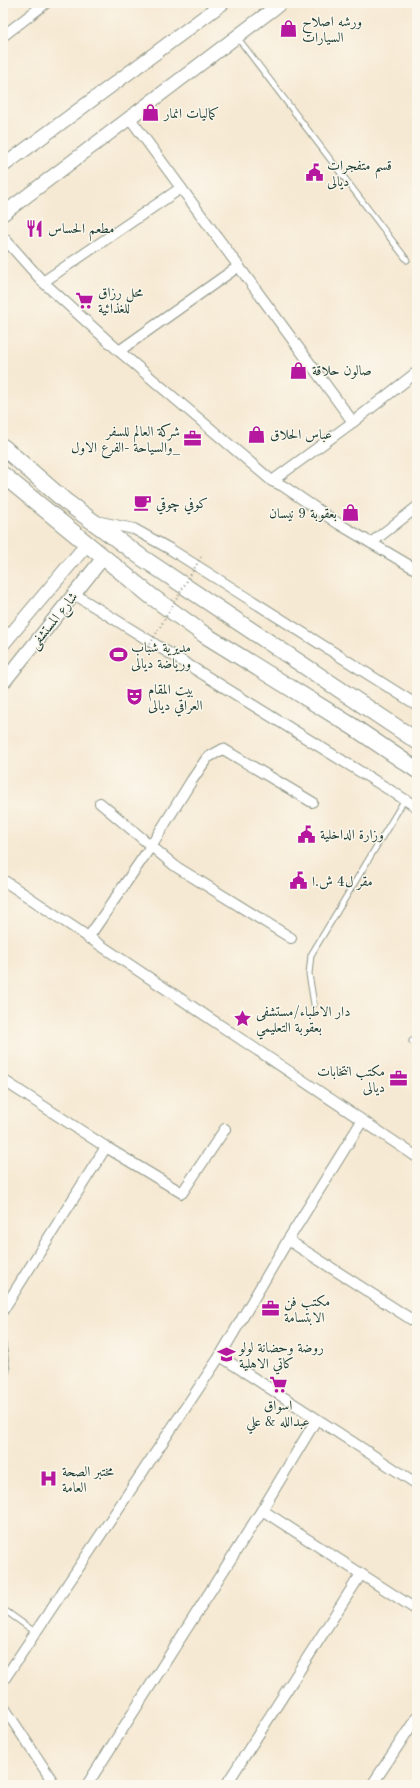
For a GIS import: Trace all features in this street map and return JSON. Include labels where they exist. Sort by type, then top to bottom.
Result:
[{"type":"main road","points":[[3,447],[65,501],[140,557],[417,741]]},
{"type":"main road","points":[[3,475],[103,558],[151,596],[205,635],[352,726],[417,770]]},
{"type":"street","points":[[3,36],[46,3]]},
{"type":"street","points":[[3,166],[223,3]]},
{"type":"street","points":[[3,214],[281,3]]},
{"type":"street","points":[[130,117],[353,422]]},
{"type":"street","points":[[43,282],[181,188]]},
{"type":"street","points":[[3,237],[43,282],[119,351],[272,481],[283,486],[339,524],[415,566]]},
{"type":"street","points":[[119,351],[239,266]]},
{"type":"street","points":[[272,481],[353,422],[417,372]]},
{"type":"street","points":[[372,543],[417,508]]},
{"type":"street","points":[[90,520],[134,529],[170,548],[417,705]]},
{"type":"street","name":"شارع المستشفى","points":[[3,644],[87,544]]},
{"type":"street","name":"شارع المستشفى","points":[[3,683],[103,558]]},
{"type":"street","points":[[74,594],[417,807]]},
{"type":"street","points":[[20,624],[28,621],[37,626],[39,635],[38,640]]},
{"type":"street","points":[[88,938],[152,846],[207,758],[223,749],[312,802]]},
{"type":"street","points":[[100,803],[175,866],[291,938]]},
{"type":"street","points":[[3,880],[417,1157]]},
{"type":"street","points":[[3,1080],[106,1148],[182,1193],[225,1129]]},
{"type":"street","points":[[3,1681],[220,1356],[288,1240],[362,1121]]},
{"type":"street","points":[[3,1310],[106,1148]]},
{"type":"street","points":[[288,1240],[417,1323]]},
{"type":"street","points":[[220,1356],[316,1420],[417,1484]]},
{"type":"street","points":[[87,1785],[262,1510],[316,1420]]},
{"type":"street","points":[[262,1510],[417,1610]]},
{"type":"street","points":[[226,1785],[361,1574]]},
{"type":"street","points":[[3,1706],[55,1785]]},
{"type":"street","points":[[372,1785],[417,1719]]},
{"type":"lane","points":[[237,36],[407,260]]},
{"type":"lane","points":[[314,1004],[309,974],[311,955],[405,799]]},
{"type":"lane","points":[[3,1344],[7,1370],[3,1382]]},
{"type":"lane","points":[[3,1609],[36,1632]]},
{"type":"path","points":[[146,651],[202,557]]},
{"type":"place","name":"ورشه اصلاح السيارات","points":[[289,29]]},
{"type":"place","name":"كماليات انمار","points":[[151,113]]},
{"type":"place","name":"قسم متفجرات ديالى","points":[[314,173]]},
{"type":"place","name":"مطعم الحساس","points":[[35,228]]},
{"type":"place","name":"محل رزاق للغذائية","points":[[85,300]]},
{"type":"place","name":"صالون حلاقة","points":[[299,370]]},
{"type":"place","name":"عباس الحلاق","points":[[257,434]]},
{"type":"place","name":"شركة العالم للسفر والسياحة -الفرع الاول_","points":[[193,439]]},
{"type":"place","name":"كوفي چوقي","points":[[143,503]]},
{"type":"place","name":"بعقوبة 9 نيسان","points":[[350,513]]},
{"type":"place","name":"مديرية شباب ورياضة ديالى","points":[[118,655]]},
{"type":"place","name":"بيت المقام العراقي ديالى","points":[[135,697]]},
{"type":"place","name":"وزارة الداخلية","points":[[307,834]]},
{"type":"place","name":"مقر ل4 ش.ا","points":[[299,881]]},
{"type":"place","name":"دار الاطباء/مستشفى بعقوبة التعليمي","points":[[243,1019]]},
{"type":"place","name":"مكتب انتخابات ديالى","points":[[398,1079]]},
{"type":"place","name":"مكتب فن الابتسامة","points":[[271,1309]]},
{"type":"place","name":"روضة وحضانة لولو كاتي الاهلية","points":[[226,1355]]},
{"type":"place","name":"اسواق عبدالله & علي","points":[[278,1385]]},
{"type":"place","name":"مختبر الصحة العامة","points":[[49,1479]]}]
